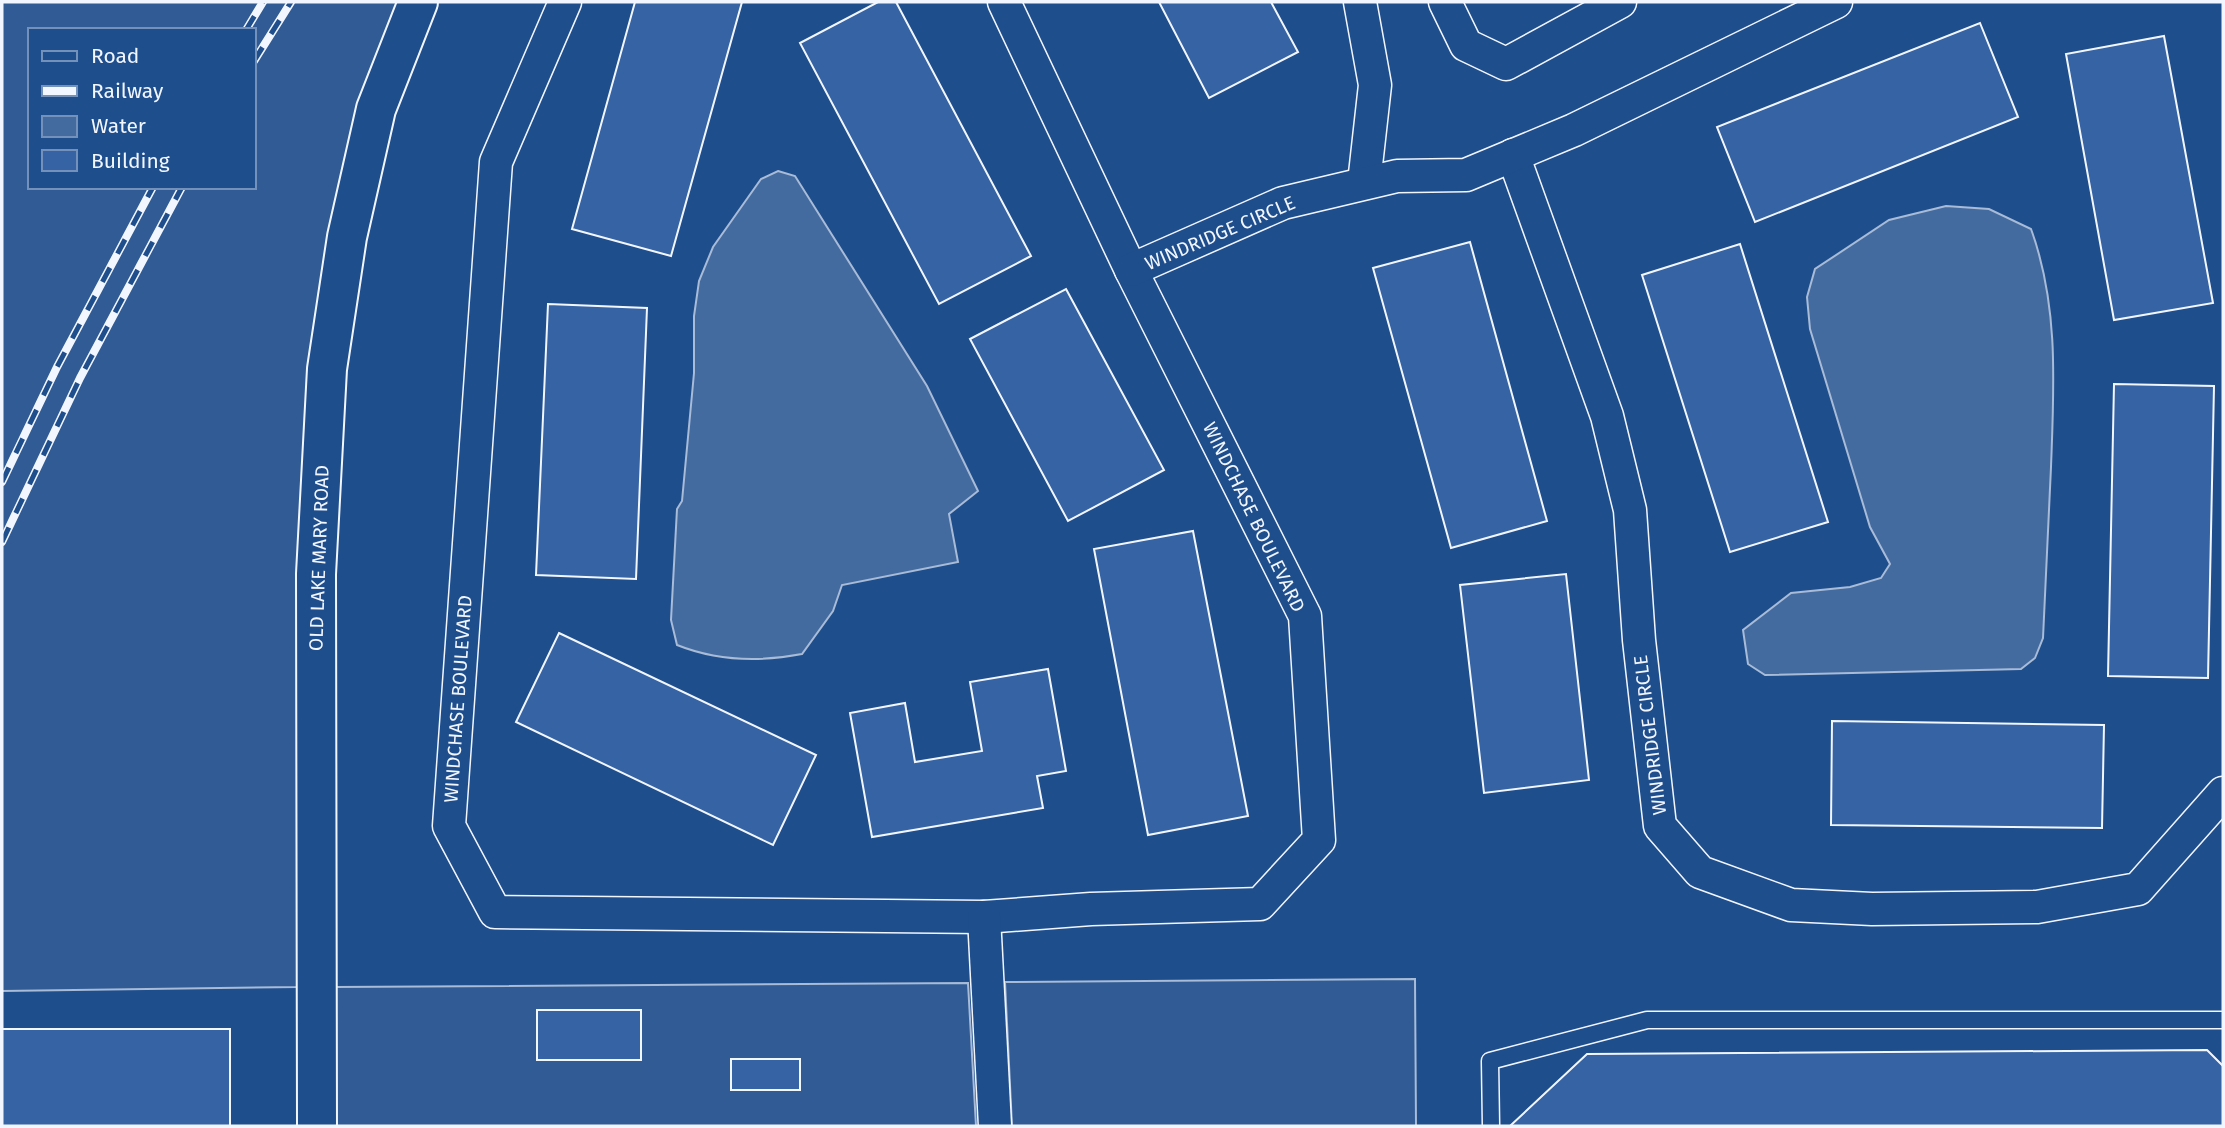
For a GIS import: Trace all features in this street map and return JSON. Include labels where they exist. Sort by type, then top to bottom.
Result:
[{"type":"street","name":"OLD LAKE MARY ROAD","points":[[317,1126],[316,574],[327,369],[347,237],[376,109],[418,2]]},
{"type":"street","name":"WINDCHASE BOULEVARD","points":[[565,2],[496,162],[449,826],[495,912],[984,917],[1091,909],[1260,904],[1319,841],[1305,616],[1130,270],[1004,2]]},
{"type":"street","points":[[1360,2],[1376,85],[1364,183]]},
{"type":"street","points":[[1445,2],[1466,45],[1506,64],[1620,2]]},
{"type":"street","name":"WINDRIDGE CIRCLE","points":[[1130,270],[1283,203],[1397,176],[1466,175],[1587,124],[1836,2]]},
{"type":"street","name":"WINDRIDGE CIRCLE","points":[[1513,155],[1608,416],[1630,510],[1639,640],[1660,826],[1700,872],[1791,905],[1872,909],[2037,907],[2138,889],[2223,793]]},
{"type":"street","points":[[984,917],[995,1126]]},
{"type":"lane","points":[[1491,1126],[1490,1061],[1647,1020],[2223,1020]]},
{"type":"shaded area","points":[[2,2],[399,2],[360,100],[298,987],[2,991]]},
{"type":"shaded area","points":[[1415,979],[1416,1126],[1012,1126],[1005,982]]},
{"type":"shaded area","points":[[968,983],[976,1126],[335,1126],[335,987]]},
{"type":"water","points":[[778,171],[795,176],[927,386],[978,491],[949,514],[958,562],[842,585],[833,611],[802,654],[755,659],[723,657],[677,645],[671,620],[677,509],[682,501],[694,373],[694,316],[699,281],[713,247],[761,179]]},
{"type":"water","points":[[1946,206],[1989,209],[2031,229],[2040,258],[2053,347],[2051,467],[2043,638],[2035,658],[2021,669],[1765,675],[1748,664],[1743,630],[1791,593],[1850,587],[1881,578],[1890,564],[1870,527],[1810,329],[1807,297],[1815,269],[1889,220]]},
{"type":"building","points":[[635,2],[742,2],[671,256],[572,229]]},
{"type":"building","points":[[878,2],[896,2],[1031,256],[939,304],[800,43]]},
{"type":"building","points":[[1159,2],[1271,2],[1298,52],[1209,98]]},
{"type":"building","points":[[1980,23],[2018,117],[1755,222],[1717,127]]},
{"type":"building","points":[[2164,36],[2213,303],[2114,320],[2066,54]]},
{"type":"building","points":[[1470,242],[1547,521],[1451,548],[1373,268]]},
{"type":"building","points":[[1740,244],[1828,522],[1730,552],[1642,275]]},
{"type":"building","points":[[1066,289],[1164,470],[1068,521],[970,339]]},
{"type":"building","points":[[548,304],[647,308],[636,579],[536,575]]},
{"type":"building","points":[[2114,384],[2214,386],[2208,678],[2108,676]]},
{"type":"building","points":[[1193,531],[1248,816],[1148,835],[1094,549]]},
{"type":"building","points":[[1566,574],[1589,780],[1484,793],[1460,585]]},
{"type":"building","points":[[559,633],[816,755],[773,845],[516,722]]},
{"type":"building","points":[[1048,669],[1066,771],[1037,776],[1043,808],[872,837],[850,713],[905,703],[915,762],[982,751],[970,682]]},
{"type":"building","points":[[1832,721],[2104,725],[2102,828],[1831,825]]},
{"type":"building","points":[[537,1010],[641,1010],[641,1060],[537,1060]]},
{"type":"building","points":[[2,1029],[230,1029],[230,1126],[2,1126]]},
{"type":"building","points":[[2207,1050],[2223,1066],[2223,1126],[1510,1126],[1587,1054]]},
{"type":"building","points":[[731,1059],[800,1059],[800,1090],[731,1090]]},
{"type":"railway","points":[[247,28],[263,2]]},
{"type":"railway","points":[[256,58],[291,2]]},
{"type":"railway","points":[[2,482],[57,367],[152,189]]},
{"type":"railway","points":[[2,542],[80,378],[181,189]]}]
